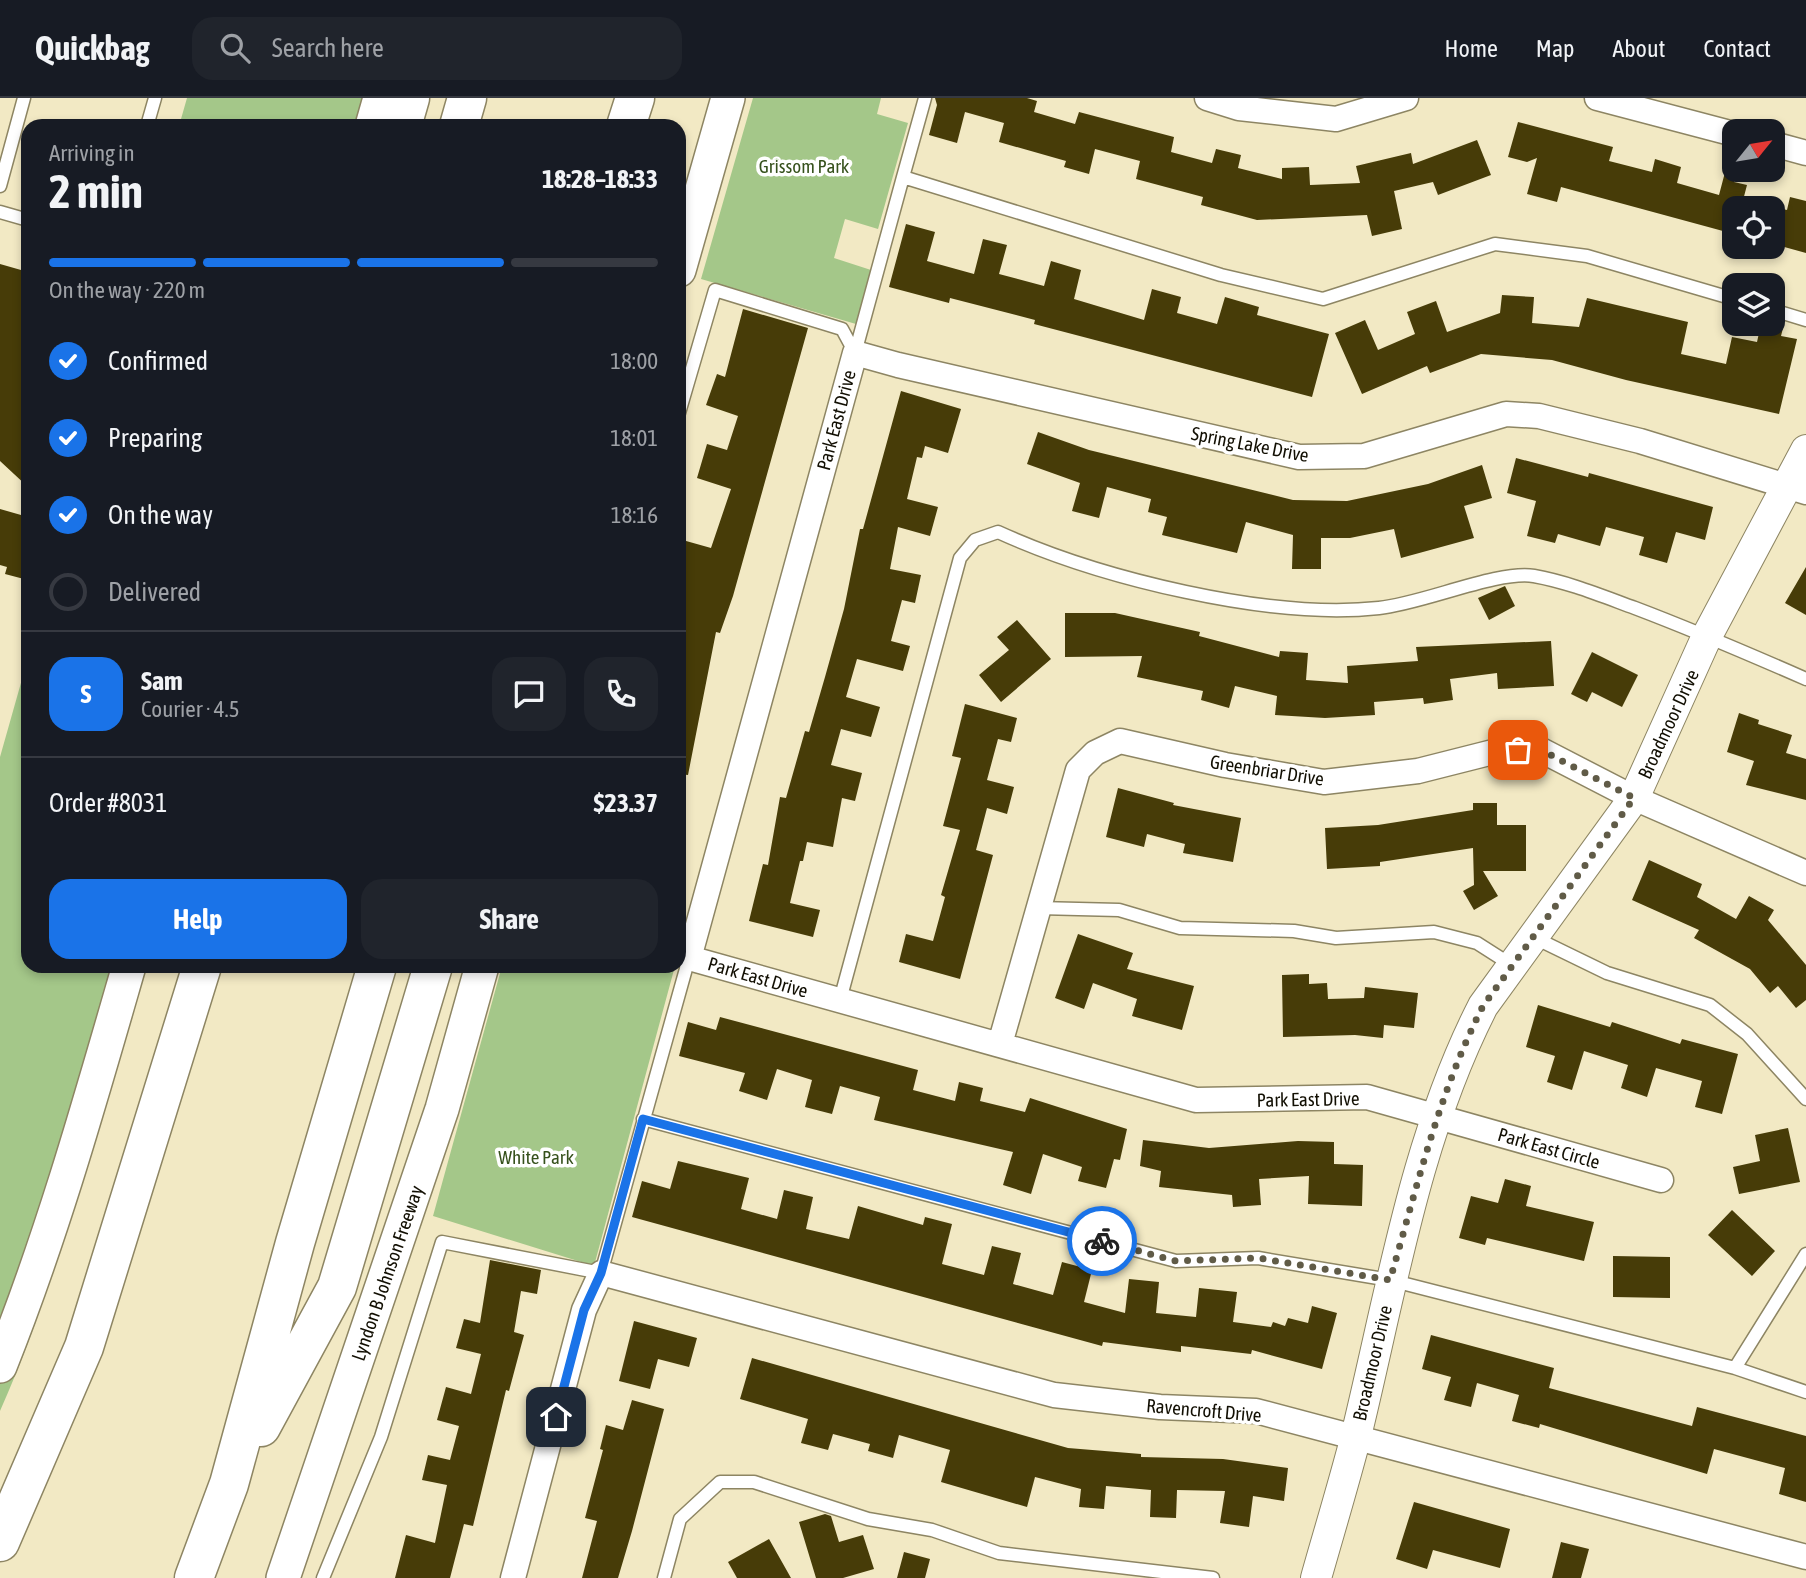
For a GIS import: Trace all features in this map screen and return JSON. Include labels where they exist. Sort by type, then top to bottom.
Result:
[{"type":"highway","points":[[404,119],[410,98]]},
{"type":"highway","points":[[461,119],[467,98]]},
{"type":"highway","points":[[628,119],[635,98]]},
{"type":"highway","points":[[0,1542],[84,1347],[200,973]]},
{"type":"highway","points":[[194,1578],[229,1484],[295,1243],[375,973]]},
{"type":"highway","points":[[229,1484],[337,1287],[431,973]]},
{"type":"main road","points":[[374,119],[380,98]]},
{"type":"main road","points":[[686,245],[728,98]]},
{"type":"main road","points":[[0,1366],[24,1306],[66,1179],[127,973]]},
{"type":"main road","name":"Lyndon B Johnson Freeway","points":[[284,1578],[442,1109],[480,973]]},
{"type":"street","points":[[1207,98],[1239,108],[1336,119],[1406,98]]},
{"type":"street","points":[[1597,98],[1722,131]]},
{"type":"street","points":[[1785,147],[1806,153]]},
{"type":"street","name":"Spring Lake Drive","points":[[855,353],[1299,457],[1364,456],[1506,414],[1539,416],[1640,441],[1797,489]]},
{"type":"street","name":"Park East Drive","points":[[686,950],[855,353]]},
{"type":"street","name":"Broadmoor Drive","points":[[1316,1578],[1355,1439],[1390,1280],[1437,1116],[1463,1045],[1483,1006],[1634,798],[1707,636],[1797,489],[1806,450]]},
{"type":"street","name":"Greenbriar Drive","points":[[1000,1044],[1078,770],[1095,753],[1120,741],[1225,765],[1324,782],[1418,771],[1497,751],[1539,749],[1634,798],[1806,873]]},
{"type":"street","name":"Park East Drive","points":[[686,958],[1196,1100],[1367,1097],[1437,1116]]},
{"type":"street","name":"Park East Circle","points":[[1437,1116],[1661,1180]]},
{"type":"street","points":[[513,1578],[584,1310],[601,1273]]},
{"type":"street","name":"Ravencroft Drive","points":[[601,1273],[1054,1395],[1160,1407],[1256,1411],[1806,1557]]},
{"type":"lane","points":[[0,186],[24,98]]},
{"type":"lane","points":[[149,119],[155,98]]},
{"type":"lane","points":[[855,353],[925,98]]},
{"type":"lane","points":[[903,177],[1221,275],[1323,299],[1495,244],[1587,256],[1722,295]]},
{"type":"lane","points":[[0,212],[21,218]]},
{"type":"lane","points":[[686,389],[715,290],[842,329],[855,353]]},
{"type":"lane","points":[[1785,314],[1806,320]]},
{"type":"lane","points":[[840,1000],[960,558],[975,540],[998,532],[1050,556],[1215,598],[1337,611],[1421,601],[1502,578],[1532,576],[1594,593],[1707,636],[1806,679]]},
{"type":"lane","points":[[1038,908],[1119,910],[1180,929],[1294,931],[1336,939],[1434,932],[1477,943],[1513,967]]},
{"type":"lane","points":[[1533,937],[1607,973],[1710,1005],[1747,1034],[1806,1099]]},
{"type":"lane","points":[[323,1578],[381,1437],[442,1242],[601,1273],[680,973]]},
{"type":"lane","points":[[643,1119],[1176,1261],[1258,1258],[1390,1280],[1735,1368],[1806,1392]]},
{"type":"lane","points":[[1735,1368],[1806,1254]]},
{"type":"lane","points":[[664,1578],[680,1518],[720,1482],[754,1482],[868,1519],[932,1530],[999,1553],[1213,1578]]},
{"type":"green space","points":[[187,98],[384,98],[378,119],[181,119]]},
{"type":"green space","name":"Grissom Park","points":[[753,98],[881,98],[877,114],[908,123],[878,229],[845,219],[834,258],[871,270],[856,324],[701,279]]},
{"type":"green space","points":[[21,683],[21,973],[137,973],[61,1247],[0,1411],[0,757]]},
{"type":"green space","name":"White Park","points":[[500,973],[673,973],[594,1266],[433,1216]]},
{"type":"building","points":[[935,98],[1027,98],[1037,101],[1034,112],[1075,124],[1079,112],[1174,137],[1171,152],[1212,163],[1216,149],[1241,155],[1238,168],[1282,179],[1282,168],[1309,167],[1310,185],[1360,183],[1356,166],[1411,153],[1413,164],[1477,140],[1491,175],[1438,195],[1433,182],[1394,191],[1402,229],[1372,236],[1367,215],[1257,220],[1201,205],[1203,197],[1136,179],[1140,161],[1095,149],[1089,174],[1064,167],[1066,161],[999,142],[1004,123],[965,112],[957,143],[929,135],[937,105]]},
{"type":"building","points":[[1518,122],[1613,147],[1609,161],[1652,172],[1655,159],[1681,167],[1677,183],[1719,195],[1722,182],[1747,185],[1744,196],[1722,196],[1722,231],[1561,187],[1557,202],[1527,194],[1537,158],[1527,162],[1508,157]]},
{"type":"building","points":[[1790,197],[1806,201],[1806,253],[1785,247]]},
{"type":"building","points":[[906,224],[935,232],[927,261],[974,274],[983,239],[1007,245],[999,274],[1044,286],[1051,261],[1081,270],[1074,299],[1144,320],[1152,289],[1181,297],[1177,313],[1217,324],[1225,297],[1259,307],[1257,315],[1329,334],[1312,397],[1034,324],[1035,320],[950,298],[949,303],[889,287]]},
{"type":"building","points":[[0,264],[21,270],[21,480],[0,461]]},
{"type":"building","points":[[1502,295],[1534,297],[1532,323],[1579,327],[1587,298],[1688,322],[1681,354],[1726,364],[1732,337],[1757,342],[1758,336],[1797,339],[1779,414],[1626,380],[1552,360],[1481,354],[1430,373],[1427,366],[1362,394],[1335,333],[1365,320],[1378,350],[1415,334],[1407,312],[1436,301],[1447,332],[1500,313]]},
{"type":"building","points":[[743,309],[808,328],[733,596],[720,633],[716,632],[688,775],[686,541],[711,548],[731,489],[697,478],[707,444],[727,450],[738,416],[706,405],[717,374],[725,377]]},
{"type":"building","points":[[901,391],[961,409],[948,453],[925,446],[922,458],[917,457],[907,499],[938,507],[930,536],[898,527],[890,569],[921,575],[915,603],[902,600],[891,641],[910,646],[903,671],[857,659],[846,697],[880,707],[871,737],[841,729],[831,765],[862,773],[855,801],[842,798],[833,847],[807,842],[803,861],[800,861],[790,903],[820,910],[813,937],[749,921],[763,864],[768,865],[780,797],[786,798],[805,731],[809,732],[825,677],[844,609],[860,529],[863,529]]},
{"type":"building","points":[[1038,432],[1089,450],[1293,500],[1347,501],[1428,484],[1482,465],[1492,498],[1464,506],[1474,538],[1401,558],[1394,529],[1350,538],[1321,538],[1321,569],[1292,569],[1293,535],[1246,522],[1237,553],[1162,535],[1167,517],[1148,512],[1151,499],[1107,487],[1099,518],[1072,511],[1080,483],[1027,464]]},
{"type":"building","points":[[1516,458],[1588,477],[1589,473],[1713,507],[1705,540],[1676,532],[1667,563],[1639,555],[1644,537],[1606,527],[1600,546],[1558,534],[1555,543],[1527,536],[1536,501],[1507,493]]},
{"type":"building","points":[[0,509],[21,515],[21,578],[5,574],[7,567],[0,565]]},
{"type":"building","points":[[1806,567],[1806,615],[1785,603]]},
{"type":"building","points":[[1505,586],[1515,606],[1489,620],[1478,598]]},
{"type":"building","points":[[1065,613],[1115,613],[1200,632],[1199,636],[1279,657],[1280,651],[1308,653],[1306,680],[1348,683],[1347,666],[1418,661],[1416,647],[1551,641],[1554,686],[1498,689],[1497,673],[1450,679],[1453,700],[1424,704],[1423,698],[1374,702],[1375,715],[1325,718],[1275,715],[1277,696],[1235,686],[1229,708],[1201,700],[1203,691],[1137,677],[1142,656],[1065,657]]},
{"type":"building","points":[[1017,620],[1051,659],[1001,702],[979,675],[1009,650],[997,637]]},
{"type":"building","points":[[1592,652],[1638,675],[1622,707],[1592,692],[1587,702],[1571,694]]},
{"type":"building","points":[[965,704],[1017,718],[1011,742],[998,739],[987,780],[1014,787],[1007,814],[987,808],[976,850],[993,855],[960,979],[899,962],[906,934],[933,941],[945,897],[941,895],[960,830],[943,826],[961,758],[952,756]]},
{"type":"building","points":[[1739,713],[1759,720],[1758,724],[1792,735],[1786,753],[1806,759],[1806,800],[1746,785],[1754,761],[1727,752]]},
{"type":"building","points":[[1118,788],[1174,803],[1173,805],[1241,818],[1233,862],[1183,853],[1185,844],[1147,834],[1144,847],[1106,837]]},
{"type":"building","points":[[1473,803],[1497,803],[1497,825],[1526,825],[1526,871],[1483,871],[1498,896],[1474,910],[1463,891],[1474,885],[1473,848],[1380,862],[1380,866],[1327,869],[1325,828],[1378,825],[1473,810]]},
{"type":"building","points":[[1649,860],[1702,884],[1697,897],[1736,919],[1749,896],[1774,910],[1768,920],[1806,965],[1806,1000],[1796,1008],[1778,986],[1770,993],[1750,969],[1694,938],[1699,930],[1632,900]]},
{"type":"building","points":[[1078,934],[1133,953],[1127,969],[1194,986],[1182,1030],[1132,1016],[1137,999],[1093,983],[1084,1009],[1055,998]]},
{"type":"building","points":[[1309,974],[1309,984],[1327,983],[1328,999],[1364,998],[1365,987],[1418,993],[1414,1028],[1384,1025],[1383,1038],[1355,1035],[1283,1037],[1282,975]]},
{"type":"building","points":[[1538,1005],[1610,1027],[1612,1022],[1680,1044],[1682,1039],[1738,1054],[1722,1114],[1695,1107],[1702,1081],[1656,1068],[1647,1097],[1621,1088],[1628,1065],[1584,1051],[1572,1090],[1547,1082],[1555,1056],[1526,1047]]},
{"type":"building","points":[[720,1017],[918,1070],[913,1090],[955,1101],[959,1082],[983,1088],[980,1101],[1025,1112],[1030,1098],[1127,1129],[1120,1160],[1114,1159],[1106,1188],[1078,1181],[1082,1167],[1043,1154],[1031,1194],[1003,1185],[1013,1152],[874,1120],[880,1097],[840,1086],[832,1114],[805,1107],[812,1080],[777,1069],[767,1100],[739,1091],[745,1073],[679,1056],[688,1022],[716,1030]]},
{"type":"building","points":[[1788,1128],[1800,1182],[1739,1194],[1733,1167],[1760,1161],[1755,1135]]},
{"type":"building","points":[[1143,1140],[1209,1148],[1298,1141],[1334,1142],[1334,1164],[1363,1165],[1362,1206],[1308,1204],[1309,1176],[1259,1179],[1261,1205],[1233,1207],[1232,1195],[1159,1187],[1161,1171],[1140,1166]]},
{"type":"building","points":[[678,1161],[749,1178],[741,1209],[777,1219],[784,1190],[813,1197],[806,1229],[849,1239],[858,1206],[923,1225],[925,1217],[952,1224],[942,1264],[984,1275],[992,1246],[1021,1253],[1013,1284],[1053,1295],[1062,1262],[1092,1270],[1084,1302],[1125,1313],[1129,1279],[1159,1282],[1156,1313],[1196,1317],[1199,1288],[1237,1292],[1233,1322],[1271,1327],[1273,1322],[1285,1326],[1288,1318],[1308,1323],[1312,1306],[1337,1313],[1322,1369],[1252,1350],[1251,1354],[1181,1346],[1181,1352],[1103,1342],[1102,1346],[632,1217],[642,1181],[670,1189]]},
{"type":"building","points":[[1505,1179],[1531,1186],[1526,1206],[1594,1222],[1584,1261],[1487,1238],[1485,1245],[1459,1238],[1471,1196],[1498,1203]]},
{"type":"building","points":[[1732,1210],[1775,1251],[1752,1276],[1708,1235]]},
{"type":"building","points":[[1613,1256],[1670,1257],[1670,1298],[1613,1297]]},
{"type":"building","points":[[490,1260],[541,1270],[537,1294],[521,1291],[514,1332],[524,1335],[509,1391],[506,1390],[473,1526],[464,1524],[450,1578],[395,1578],[406,1535],[435,1543],[447,1485],[422,1480],[428,1455],[450,1460],[459,1426],[437,1420],[446,1387],[471,1394],[481,1354],[456,1348],[464,1319],[480,1323]]},
{"type":"building","points":[[634,1321],[697,1338],[689,1367],[658,1359],[650,1389],[619,1381]]},
{"type":"building","points":[[1431,1335],[1554,1368],[1549,1388],[1692,1426],[1697,1407],[1806,1436],[1806,1502],[1779,1494],[1785,1468],[1714,1449],[1707,1474],[1540,1424],[1539,1428],[1512,1421],[1519,1395],[1477,1383],[1471,1407],[1444,1400],[1451,1377],[1422,1369]]},
{"type":"building","points":[[752,1358],[1068,1448],[1141,1454],[1141,1457],[1223,1459],[1288,1468],[1284,1501],[1253,1496],[1249,1527],[1220,1523],[1225,1491],[1177,1490],[1176,1518],[1150,1517],[1151,1490],[1106,1486],[1104,1509],[1079,1507],[1081,1489],[1035,1477],[1027,1507],[941,1482],[950,1450],[899,1435],[893,1458],[868,1451],[870,1444],[833,1434],[828,1450],[801,1443],[808,1419],[740,1399]]},
{"type":"building","points":[[632,1400],[664,1409],[632,1531],[618,1578],[582,1578],[597,1521],[585,1518],[603,1450],[600,1449],[606,1425],[623,1430]]},
{"type":"building","points":[[1414,1502],[1510,1529],[1500,1568],[1433,1550],[1427,1569],[1396,1559]]},
{"type":"building","points":[[825,1514],[831,1516],[839,1542],[863,1535],[874,1569],[843,1578],[816,1578],[799,1522]]},
{"type":"building","points":[[769,1539],[791,1578],[737,1578],[728,1562]]},
{"type":"building","points":[[1561,1542],[1589,1549],[1581,1578],[1552,1578]]},
{"type":"building","points":[[904,1552],[930,1559],[925,1578],[897,1578]]},
{"type":"way so far","points":[[1102,1241],[1176,1261],[1258,1258],[1390,1280],[1437,1116],[1463,1045],[1483,1006],[1634,798],[1539,749],[1518,750]]},
{"type":"route","points":[[556,1417],[584,1310],[601,1273],[643,1119],[1102,1241]]}]
